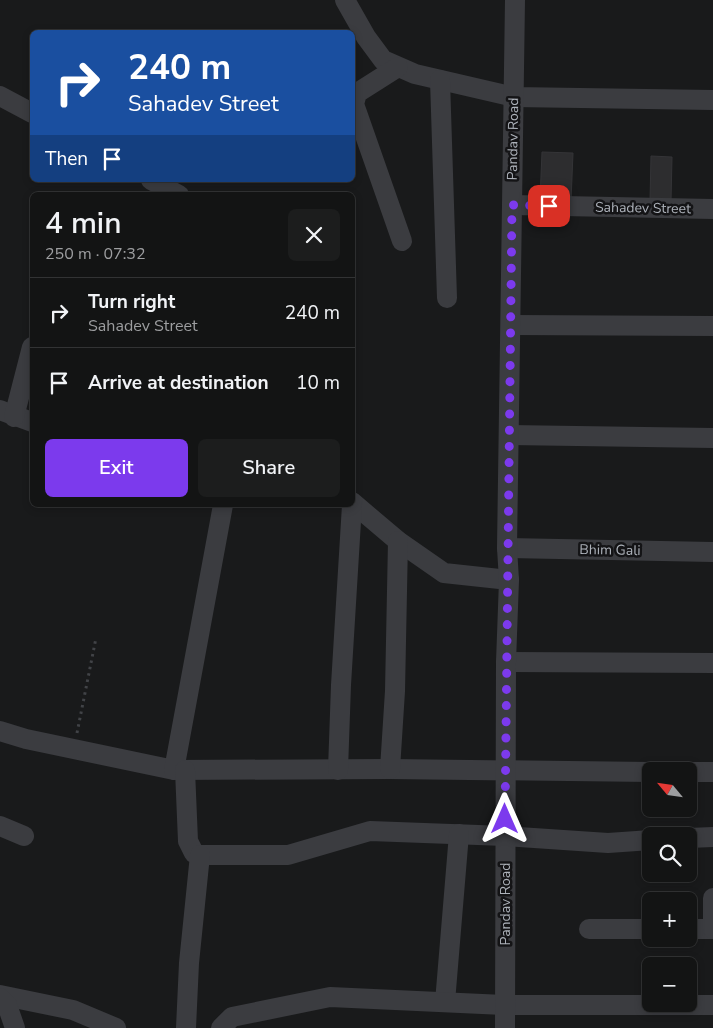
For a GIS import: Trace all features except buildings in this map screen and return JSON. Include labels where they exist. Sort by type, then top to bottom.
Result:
[{"type":"street","points":[[345,0],[366,37],[383,60],[398,67],[440,80],[514,97],[713,100]]},
{"type":"street","name":"Pandav Road","points":[[505,1028],[506,662],[509,580],[507,548],[515,0]]},
{"type":"street","points":[[355,100],[357,93],[398,67]]},
{"type":"street","points":[[440,80],[447,298]]},
{"type":"street","points":[[0,96],[30,112]]},
{"type":"street","points":[[355,107],[402,241]]},
{"type":"street","points":[[155,182],[173,192]]},
{"type":"street","name":"Sahadev Street","points":[[512,205],[713,209]]},
{"type":"street","points":[[511,325],[713,326]]},
{"type":"street","points":[[16,416],[30,356]]},
{"type":"street","points":[[509,435],[713,438]]},
{"type":"street","points":[[355,505],[428,564],[444,573],[509,580]]},
{"type":"street","points":[[223,507],[179,770],[188,841],[194,853],[200,855],[288,855],[370,831],[505,836],[608,843],[642,841]]},
{"type":"street","points":[[338,770],[340,685],[352,507]]},
{"type":"street","points":[[390,769],[395,691],[398,541]]},
{"type":"street","name":"Bhim Gali","points":[[507,548],[713,552]]},
{"type":"street","points":[[506,662],[713,663]]},
{"type":"street","points":[[0,730],[74,749],[179,770],[390,769],[642,772]]},
{"type":"street","points":[[698,772],[713,772]]},
{"type":"street","points":[[0,826],[24,836]]},
{"type":"street","points":[[445,1002],[459,834]]},
{"type":"street","points":[[697,838],[713,837]]},
{"type":"street","points":[[186,1028],[189,963],[200,855]]},
{"type":"street","points":[[697,929],[713,929],[713,898]]},
{"type":"street","points":[[589,929],[642,929]]},
{"type":"street","points":[[0,996],[7,1006],[15,1028]]},
{"type":"street","points":[[0,996],[73,1010],[116,1028]]},
{"type":"street","points":[[221,1028],[232,1017],[330,997],[504,1005],[713,1004]]},
{"type":"path","points":[[74,749],[96,638]]},
{"type":"route","points":[[505,819],[512,205],[549,206]]}]
